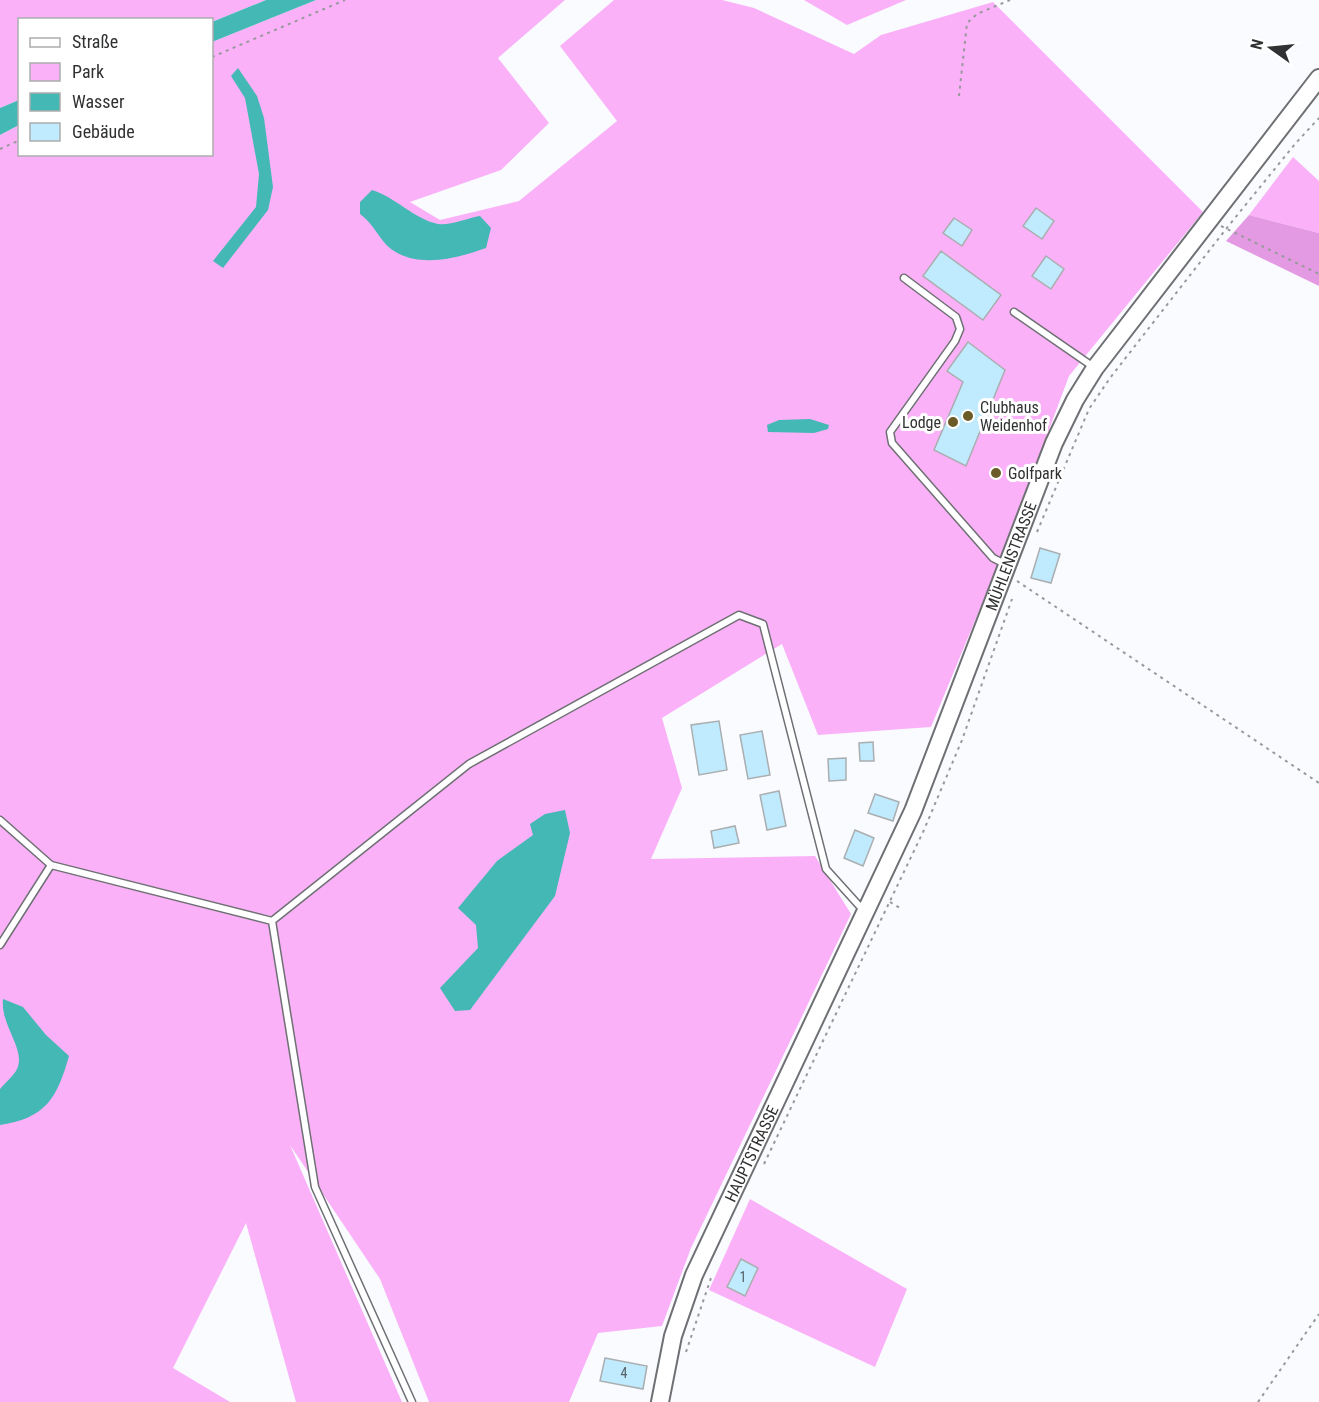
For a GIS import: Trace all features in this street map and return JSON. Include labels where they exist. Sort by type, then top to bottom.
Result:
[{"type":"main road","name":"MÜHLENSTRASSE","points":[[865,913],[931,767],[1010,573],[1054,443],[1075,400],[1095,368],[1249,172],[1319,78]]},
{"type":"main road","name":"MÜHLENSTRASSE","points":[[1249,172],[1319,96]]},
{"type":"main road","name":"HAUPTSTRASSE","points":[[660,1402],[673,1336],[694,1275],[865,913]]},
{"type":"lane","points":[[904,278],[956,317],[960,329],[955,341],[898,420],[890,438],[894,448],[981,546],[1010,573]]},
{"type":"lane","points":[[1014,312],[1095,368]]},
{"type":"lane","points":[[272,921],[469,764],[739,615],[763,624],[826,869],[865,913]]},
{"type":"lane","points":[[0,820],[51,865],[272,921]]},
{"type":"lane","points":[[0,945],[51,865]]},
{"type":"lane","points":[[272,921],[315,1187],[412,1402]]},
{"type":"path","points":[[213,57],[345,0]]},
{"type":"path","points":[[958,96],[968,23],[976,14],[1010,0]]},
{"type":"path","points":[[1033,542],[1089,409],[1110,378],[1226,229],[1319,118]]},
{"type":"path","points":[[0,149],[18,141]]},
{"type":"path","points":[[1211,221],[1319,274]]},
{"type":"path","points":[[760,1173],[924,830],[962,740],[1010,573],[1319,783]]},
{"type":"path","points":[[685,1358],[713,1272]]},
{"type":"path","points":[[1258,1402],[1319,1314]]},
{"type":"green space","points":[[0,0],[266,0],[213,22],[213,18],[18,18],[18,100],[0,108]]},
{"type":"green space","points":[[316,0],[565,0],[498,58],[549,123],[501,170],[410,202],[440,220],[519,201],[617,121],[560,46],[614,0],[722,0],[754,8],[854,54],[881,35],[993,2],[1203,212],[1069,376],[1003,553],[931,727],[818,735],[782,644],[662,718],[682,788],[651,859],[815,856],[851,914],[691,1248],[662,1326],[598,1333],[569,1402],[429,1402],[380,1279],[290,1145],[402,1402],[296,1402],[246,1223],[173,1368],[230,1402],[0,1402],[0,135],[18,126],[18,156],[213,156],[213,42]]},
{"type":"green space","points":[[804,0],[906,0],[847,25]]},
{"type":"green space","points":[[1293,157],[1319,181],[1319,233],[1249,215]]},
{"type":"green space","points":[[750,1199],[907,1289],[875,1367],[709,1290]]},
{"type":"shaded area","points":[[1249,215],[1319,233],[1319,286],[1226,241]]},
{"type":"water","points":[[266,0],[316,0],[213,42],[213,22]]},
{"type":"water","points":[[238,68],[257,96],[264,118],[273,187],[268,210],[223,268],[213,261],[256,207],[259,174],[245,98],[231,76]]},
{"type":"water","points":[[18,100],[18,126],[0,135],[0,108]]},
{"type":"water","points":[[372,190],[421,218],[438,224],[453,223],[480,216],[491,228],[486,248],[438,260],[413,259],[402,255],[387,246],[360,214],[360,202]]},
{"type":"water","points":[[810,419],[829,425],[828,429],[814,433],[768,432],[767,425],[779,420]]},
{"type":"water","points":[[565,810],[570,833],[555,896],[470,1010],[455,1011],[440,988],[478,948],[476,925],[458,908],[497,861],[533,835],[530,824],[545,814]]},
{"type":"water","points":[[3,999],[23,1007],[46,1035],[69,1056],[60,1084],[47,1104],[28,1117],[0,1125],[0,1089],[16,1071],[19,1063],[19,1055],[5,1019]]},
{"type":"building","points":[[1036,208],[1054,221],[1042,239],[1023,226]]},
{"type":"building","points":[[954,218],[972,230],[962,246],[943,233]]},
{"type":"building","points":[[941,251],[1001,295],[983,320],[923,276]]},
{"type":"building","points":[[1046,256],[1064,269],[1051,289],[1032,276]]},
{"type":"building","name":"Clubhaus Weidenhof","points":[[968,342],[1005,370],[966,466],[934,450],[963,382],[947,371]]},
{"type":"building","points":[[1040,548],[1060,554],[1051,583],[1031,578]]},
{"type":"building","points":[[719,721],[727,770],[699,775],[691,725]]},
{"type":"building","points":[[762,731],[770,775],[748,779],[740,735]]},
{"type":"building","points":[[873,742],[874,761],[860,761],[859,743]]},
{"type":"building","points":[[846,758],[846,780],[829,781],[828,759]]},
{"type":"building","points":[[779,791],[786,826],[767,830],[760,795]]},
{"type":"building","points":[[875,794],[899,802],[893,821],[868,813]]},
{"type":"building","points":[[735,826],[739,843],[714,848],[711,831]]},
{"type":"building","points":[[855,830],[874,838],[863,866],[844,858]]},
{"type":"building","points":[[741,1259],[758,1268],[745,1296],[727,1287]]},
{"type":"building","points":[[605,1358],[647,1366],[643,1389],[600,1381]]},
{"type":"place","name":"Clubhaus Weidenhof","points":[[968,416]]},
{"type":"place","name":"Lodge","points":[[953,422]]},
{"type":"place","name":"Golfpark","points":[[996,473]]}]
